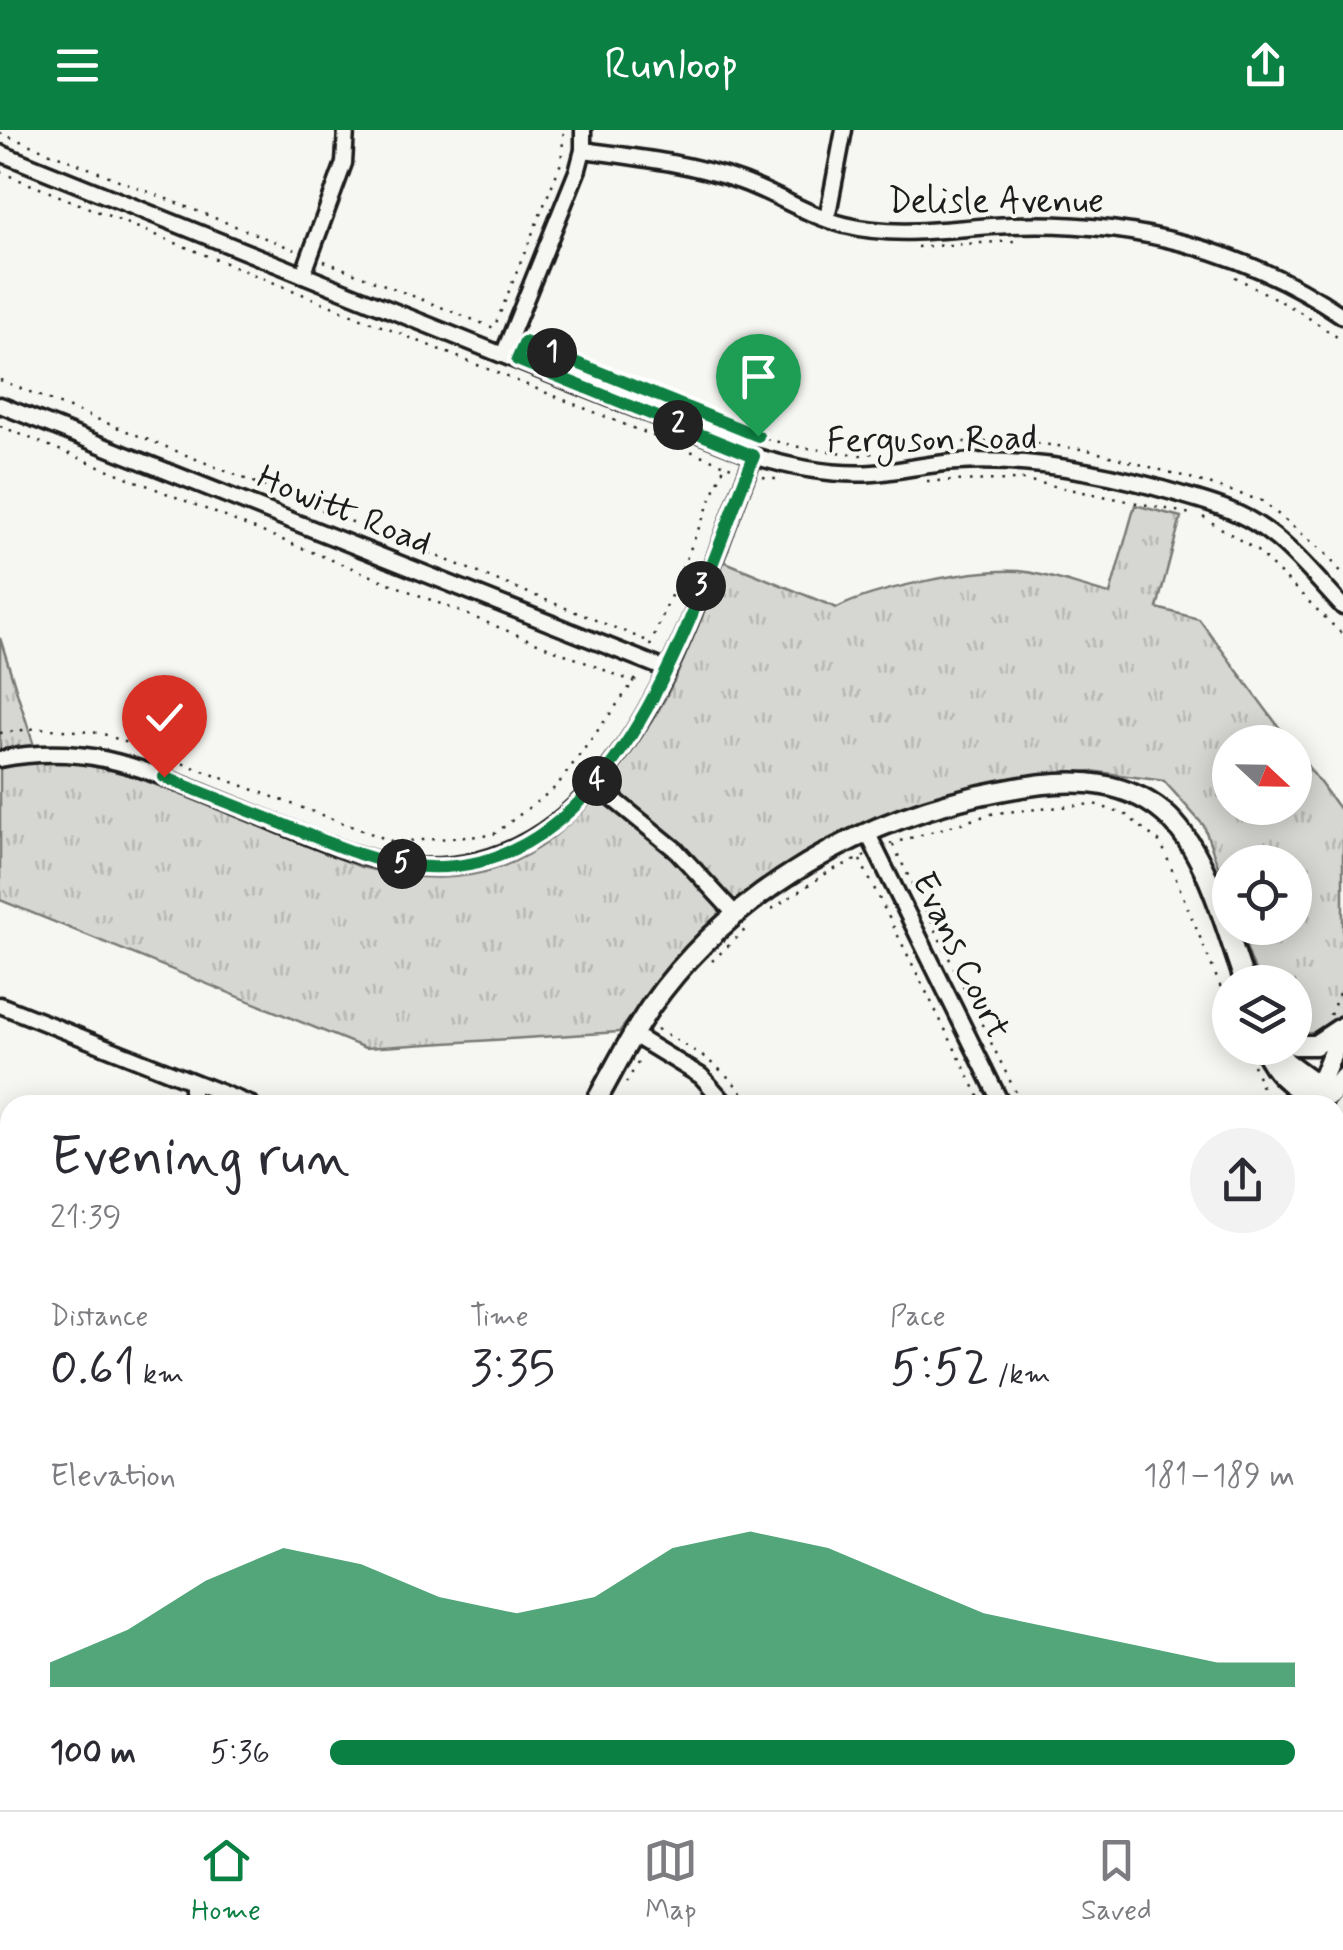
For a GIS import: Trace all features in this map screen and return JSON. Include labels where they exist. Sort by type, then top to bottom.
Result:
[{"type":"street","points":[[303,275],[344,163],[346,130]]},
{"type":"street","points":[[510,358],[583,150],[583,130]]},
{"type":"street","points":[[827,219],[844,130]]},
{"type":"street","name":"Delisle Avenue","points":[[583,150],[698,168],[741,181],[845,225],[916,234],[1042,224],[1134,232],[1182,241],[1233,258],[1317,298],[1343,316]]},
{"type":"street","name":"Ferguson Road","points":[[0,152],[754,456],[791,467],[873,473],[954,462],[1038,464],[1088,470],[1213,504],[1252,520],[1288,546],[1343,607]]},
{"type":"street","name":"Howitt Road","points":[[0,404],[668,670]]},
{"type":"street","points":[[0,759],[59,752],[94,754],[124,762],[358,854],[424,866],[468,864],[525,844],[571,811],[634,731],[668,670],[754,456]]},
{"type":"street","points":[[601,1095],[641,1038],[680,970],[741,922],[785,878],[867,832],[936,806],[1029,785],[1093,782],[1119,788],[1143,798],[1182,831],[1196,854],[1238,965]]},
{"type":"street","points":[[595,784],[676,850],[741,922]]},
{"type":"street","name":"Evans Court","points":[[867,832],[997,1095]]},
{"type":"street","points":[[0,1005],[223,1095]]},
{"type":"street","points":[[1312,1044],[1319,1044],[1343,1025]]},
{"type":"street","points":[[1328,1095],[1343,1025]]},
{"type":"street","points":[[641,1038],[702,1076],[718,1095]]},
{"type":"street","points":[[1271,1065],[1296,1086],[1315,1095]]},
{"type":"street","points":[[1289,1065],[1321,1095]]},
{"type":"street","points":[[192,1084],[192,1095]]},
{"type":"path","points":[[0,172],[725,465]]},
{"type":"path","points":[[510,358],[525,342],[758,436],[860,456],[944,442],[1027,442],[1088,450],[1262,501],[1325,553],[1343,574]]},
{"type":"path","points":[[0,380],[652,642]]},
{"type":"path","points":[[0,426],[635,682]]},
{"type":"path","points":[[760,916],[830,871],[893,843],[995,813],[1094,804],[1126,814],[1161,842],[1212,966]]},
{"type":"path","points":[[893,843],[1017,1095]]},
{"type":"path","points":[[859,858],[977,1095]]},
{"type":"path","points":[[706,967],[741,922]]},
{"type":"path","points":[[623,1089],[641,1038],[664,1018]]},
{"type":"path","points":[[1260,1065],[1267,1095]]},
{"type":"green space","points":[[1135,505],[1181,517],[1157,608],[1199,619],[1277,725],[1212,725],[1212,825],[1312,825],[1312,772],[1343,814],[1343,1022],[1335,1020],[1321,1036],[1312,1037],[1312,965],[1253,965],[1245,945],[1312,945],[1312,845],[1212,845],[1212,849],[1204,826],[1164,781],[1091,771],[961,789],[854,827],[759,884],[670,967],[619,1032],[365,1048],[0,900],[0,638],[39,762],[68,762],[124,772],[361,867],[437,878],[501,867],[558,834],[584,809],[642,736],[664,701],[723,561],[837,608],[900,587],[1000,571],[1042,575],[1110,594]]},
{"type":"route","points":[[164,777],[358,854],[408,866],[468,864],[525,844],[552,827],[587,794],[634,731],[661,686],[754,456],[517,360],[525,342],[758,436]]}]
